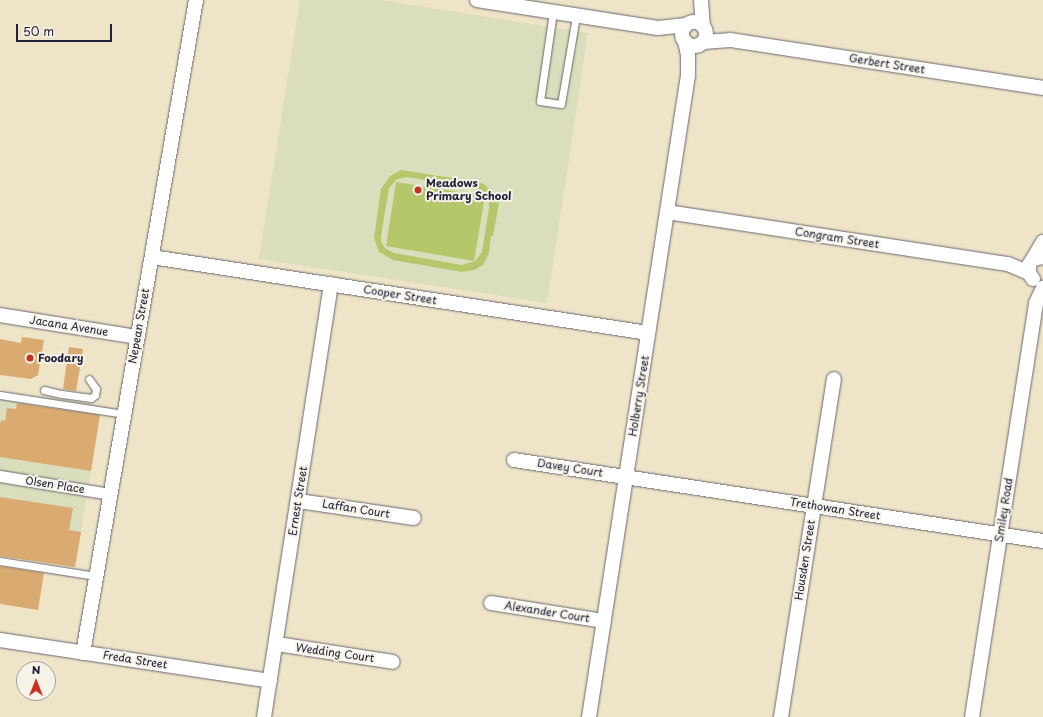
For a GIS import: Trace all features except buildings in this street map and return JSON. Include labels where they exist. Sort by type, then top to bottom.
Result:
[{"type":"street","name":"Nepean Street","points":[[84,653],[110,494],[196,0]]},
{"type":"street","points":[[477,0],[685,32],[698,22],[703,35],[691,45],[685,32],[698,0]]},
{"type":"street","name":"Holberry Street","points":[[688,76],[703,35],[701,0]]},
{"type":"street","name":"Holberry Street","points":[[589,717],[688,76],[688,55],[685,32]]},
{"type":"street","name":"Gerbert Street","points":[[703,35],[1043,88]]},
{"type":"street","name":"Congram Street","points":[[667,212],[1035,268]]},
{"type":"street","points":[[1035,268],[1043,242]]},
{"type":"street","name":"Cooper Street","points":[[152,257],[648,333]]},
{"type":"street","name":"Smiley Road","points":[[972,717],[1036,303],[1035,268]]},
{"type":"street","name":"Ernest Street","points":[[264,717],[277,644],[331,284]]},
{"type":"street","name":"Smiley Road","points":[[1036,303],[1043,288]]},
{"type":"street","name":"Jacana Avenue","points":[[0,315],[137,337]]},
{"type":"street","name":"Housden Street","points":[[781,717],[834,379]]},
{"type":"street","name":"Davey Court","points":[[514,460],[626,477]]},
{"type":"street","name":"Olsen Place","points":[[0,476],[110,494]]},
{"type":"street","name":"Trethowan Street","points":[[626,477],[1043,541]]},
{"type":"street","name":"Laffan Court","points":[[299,500],[414,518]]},
{"type":"street","name":"Alexander Court","points":[[491,603],[604,621]]},
{"type":"street","name":"Freda Street","points":[[0,640],[270,681]]},
{"type":"street","name":"Wedding Court","points":[[277,644],[393,662]]},
{"type":"lane","points":[[553,12],[540,101],[561,104],[576,16]]},
{"type":"lane","points":[[44,390],[91,398],[95,395],[96,388],[89,379]]},
{"type":"lane","points":[[0,395],[124,414]]},
{"type":"lane","points":[[0,561],[96,576]]},
{"type":"shaded area","name":"Meadows Primary School","points":[[300,0],[382,0],[588,33],[547,303],[259,259]]},
{"type":"shaded area","points":[[0,399],[100,414],[75,567],[0,555]]},
{"type":"green space","points":[[401,170],[478,182],[484,184],[492,192],[496,204],[498,198],[500,198],[493,236],[491,236],[489,253],[483,265],[474,270],[462,272],[393,260],[379,252],[374,238],[381,189],[390,176]],"holes":[[[408,177],[476,189],[484,193],[489,201],[489,208],[482,252],[475,261],[462,265],[394,253],[386,249],[381,242],[389,188],[397,179]]]},
{"type":"green space","points":[[396,182],[485,196],[474,261],[386,246]]},
{"type":"place","name":"Meadows Primary School","points":[[418,190]]},
{"type":"place","name":"Foodary","points":[[30,358]]}]
